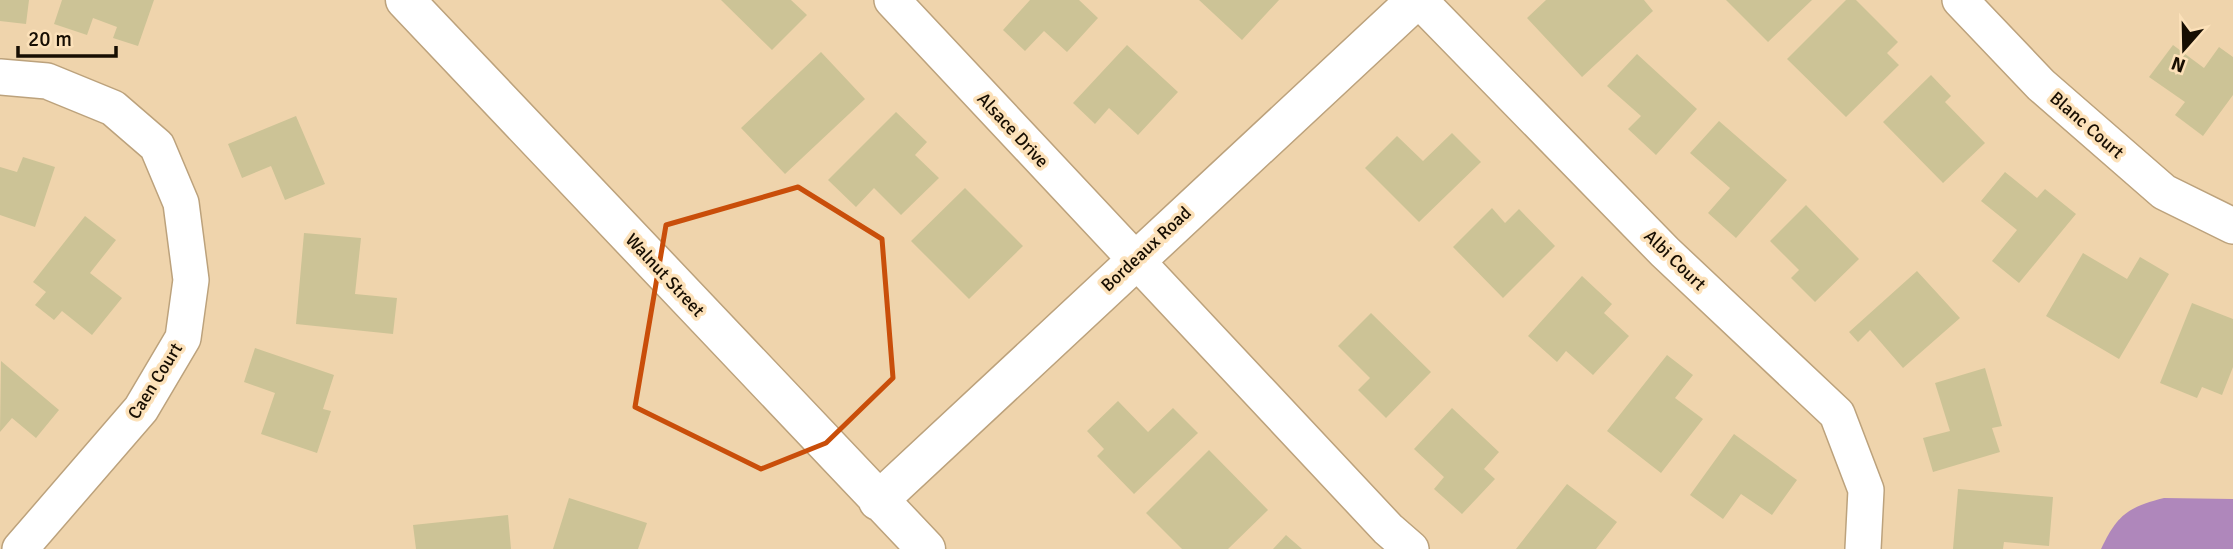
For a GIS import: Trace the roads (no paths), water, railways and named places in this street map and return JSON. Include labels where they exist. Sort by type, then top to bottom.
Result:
[{"type":"street","name":"Walnut Street","points":[[405,0],[926,549]]},
{"type":"street","name":"Alsace Drive","points":[[892,0],[1133,260]]},
{"type":"street","name":"Bordeaux Road","points":[[878,500],[1133,260],[1418,0]]},
{"type":"street","name":"Albi Court","points":[[1418,0],[1665,252],[1837,414],[1866,490],[1863,549]]},
{"type":"street","name":"Blanc Court","points":[[1960,0],[2041,85],[2164,192],[2233,226]]},
{"type":"street","name":"Caen Court","points":[[0,77],[47,80],[113,108],[157,146],[181,203],[191,280],[183,338],[141,409],[20,549]]},
{"type":"street","points":[[1133,260],[1388,529],[1411,549]]}]
